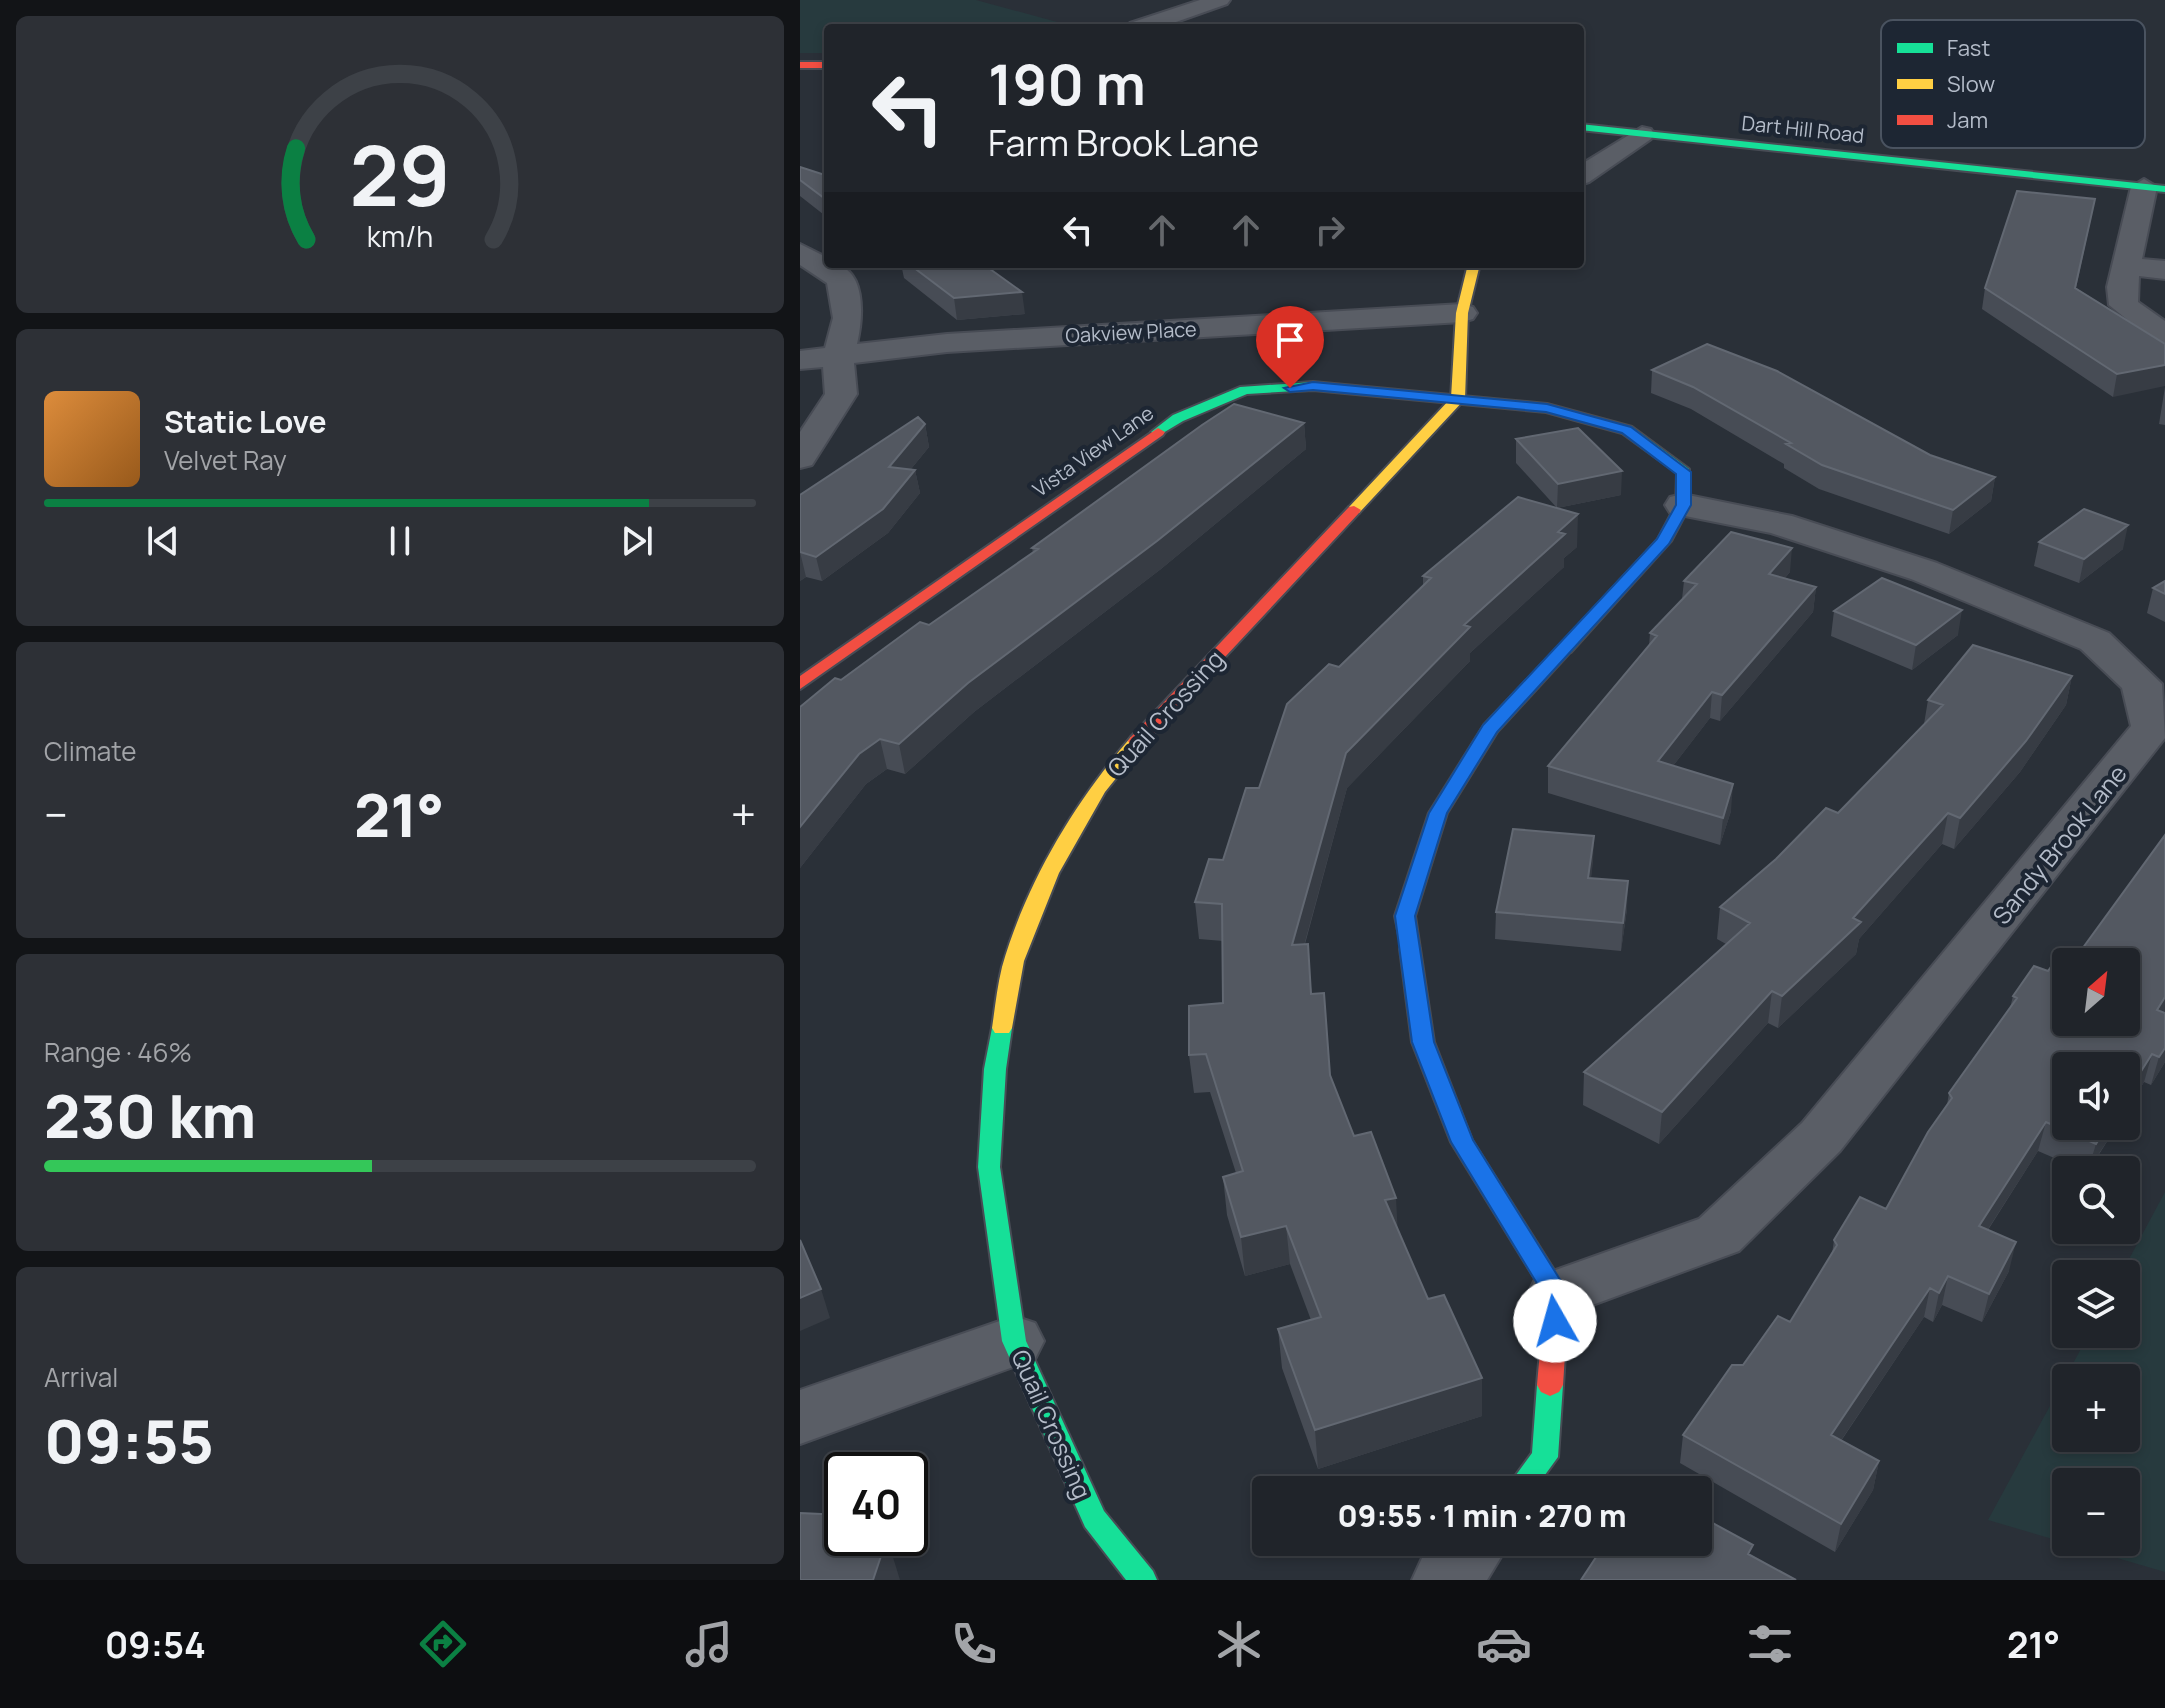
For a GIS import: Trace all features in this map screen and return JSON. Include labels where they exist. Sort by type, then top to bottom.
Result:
[{"type":"street","points":[[1150,24],[1220,0]]},
{"type":"street","points":[[800,65],[824,65]]},
{"type":"street","name":"Dart Hill Road","points":[[1584,127],[2154,188]]},
{"type":"street","points":[[1584,174],[1642,134]]},
{"type":"street","points":[[2154,188],[2122,287],[2124,305],[2165,335]]},
{"type":"street","points":[[800,252],[824,268]]},
{"type":"street","points":[[2128,266],[2165,270]]},
{"type":"street","points":[[800,458],[841,394],[838,356],[848,318],[829,292],[841,279],[824,268]]},
{"type":"street","points":[[1458,399],[1462,313],[1473,268]]},
{"type":"street","name":"Oakview Place","points":[[800,360],[947,343],[1462,313]]},
{"type":"street","name":"Vista View Lane","points":[[800,684],[1178,418],[1245,390],[1313,386],[1547,408],[1627,430],[1684,472],[1683,505]]},
{"type":"street","name":"Quail Crossing","points":[[1143,1580],[1094,1519],[1014,1341],[989,1167],[995,1069],[1013,963],[1056,860],[1111,769],[1458,399]]},
{"type":"street","points":[[1529,1476],[1545,1457],[1557,1294],[1462,1142],[1423,1042],[1405,916],[1438,813],[1490,729],[1664,541],[1683,505]]},
{"type":"street","name":"Sandy Brook Lane","points":[[1557,1294],[1719,1235],[1821,1137],[2152,727],[2142,684],[2095,641],[1924,571],[1779,524],[1683,505]]},
{"type":"street","points":[[800,1417],[1014,1341]]},
{"type":"street","points":[[1446,1580],[1466,1556]]},
{"type":"green space","points":[[800,0],[976,0],[1064,24],[824,24],[824,53],[800,53]]},
{"type":"green space","points":[[2165,1192],[2165,1572],[2111,1556],[2140,1556],[2140,1468],[2052,1468],[2052,1539],[1988,1520],[2052,1402],[2052,1452],[2140,1452],[2140,1364],[2073,1364],[2081,1348],[2140,1348],[2140,1260],[2129,1260],[2140,1244]]},
{"type":"building","points":[[800,167],[824,175],[824,198],[800,180]]},
{"type":"building","points":[[2017,191],[2095,199],[2075,288],[2165,344],[2165,365],[2117,374],[1985,288]]},
{"type":"building","points":[[914,268],[989,268],[1022,292],[954,298]]},
{"type":"building","points":[[1707,344],[1777,371],[1930,455],[1995,477],[1953,510],[1822,465],[1786,444],[1791,443],[1693,387],[1652,370]]},
{"type":"building","points":[[1234,404],[1304,423],[1157,541],[968,683],[899,744],[880,739],[859,754],[800,827],[800,707],[835,678],[841,680],[920,622],[929,625],[1038,549],[1032,548]]},
{"type":"building","points":[[918,417],[925,424],[889,467],[915,470],[883,509],[816,557],[800,552],[800,495]]},
{"type":"building","points":[[1578,428],[1622,471],[1558,484],[1516,439]]},
{"type":"building","points":[[1518,497],[1578,514],[1558,532],[1565,534],[1464,625],[1470,627],[1346,753],[1292,945],[1308,944],[1311,994],[1324,993],[1330,1075],[1354,1136],[1371,1132],[1396,1198],[1385,1200],[1428,1299],[1444,1295],[1482,1378],[1315,1430],[1278,1329],[1321,1317],[1286,1226],[1241,1237],[1223,1177],[1243,1171],[1206,1054],[1189,1055],[1189,1006],[1223,1003],[1222,904],[1195,902],[1209,859],[1223,860],[1246,788],[1259,788],[1287,704],[1329,664],[1339,667],[1431,578],[1423,576]]},
{"type":"building","points":[[2084,509],[2128,525],[2084,559],[2039,542]]},
{"type":"building","points":[[1731,532],[1792,548],[1769,574],[1816,587],[1722,695],[1712,692],[1658,761],[1733,784],[1723,818],[1548,766],[1657,636],[1650,633],[1697,584],[1684,581]]},
{"type":"building","points":[[1882,578],[1962,610],[1916,645],[1834,611]]},
{"type":"building","points":[[2165,581],[2165,594],[2153,588]]},
{"type":"building","points":[[1973,645],[2072,676],[2026,741],[1960,818],[1948,813],[1853,918],[1861,922],[1782,996],[1772,991],[1662,1112],[1584,1072],[1750,923],[1720,907],[1776,859],[1826,808],[1838,813],[1943,705],[1928,700]]},
{"type":"building","points":[[1513,829],[1594,836],[1588,878],[1628,881],[1623,923],[1496,912]]},
{"type":"building","points":[[2165,835],[2165,997],[2157,1010],[2165,1013],[2165,1048],[2159,1057],[2152,1054],[2140,1073],[2140,1052],[2052,1052],[2052,1125],[2046,1122],[1979,1226],[2016,1242],[1989,1294],[1948,1276],[1939,1293],[1930,1288],[1831,1435],[1879,1461],[1841,1524],[1683,1435],[1732,1365],[1743,1365],[1778,1316],[1790,1322],[1837,1245],[1834,1240],[1860,1197],[1886,1209],[1928,1132],[1952,1098],[1949,1093],[2017,998],[2013,996],[2034,966],[2048,971],[2052,965],[2052,1036],[2140,1036],[2140,948],[2083,948]]},
{"type":"building","points":[[800,1240],[821,1289],[800,1298]]},
{"type":"building","points":[[800,1513],[824,1514],[824,1556],[881,1556],[873,1580],[800,1580]]},
{"type":"building","points":[[1712,1523],[1753,1545],[1748,1554],[1796,1580],[1581,1580],[1597,1556],[1712,1556]]},
{"type":"traffic: fast","points":[[1584,127],[2165,189]]},
{"type":"traffic: fast","points":[[1158,432],[1178,418],[1245,390],[1313,386],[1547,408],[1627,430],[1684,472],[1683,505],[1664,541],[1565,649]]},
{"type":"traffic: fast","points":[[1002,1028],[995,1069],[989,1167],[1014,1341],[1094,1519],[1143,1580]]},
{"type":"traffic: fast","points":[[1529,1476],[1545,1457],[1550,1385]]},
{"type":"traffic: slow","points":[[1354,510],[1458,399],[1462,313],[1473,268]]},
{"type":"traffic: slow","points":[[1410,949],[1405,916],[1438,813],[1490,729],[1565,649]]},
{"type":"traffic: slow","points":[[1002,1028],[1014,961],[1049,873],[1080,817],[1137,741]]},
{"type":"traffic: jam","points":[[800,65],[824,65]]},
{"type":"traffic: jam","points":[[800,684],[1158,432]]},
{"type":"traffic: jam","points":[[1137,741],[1354,510]]},
{"type":"traffic: jam","points":[[1410,949],[1423,1042],[1462,1142],[1557,1294],[1550,1385]]},
{"type":"route","points":[[1290,388],[1313,386],[1547,408],[1627,430],[1684,472],[1683,505],[1664,541],[1490,729],[1438,813],[1405,916],[1423,1042],[1462,1142],[1557,1294],[1555,1321]]}]
